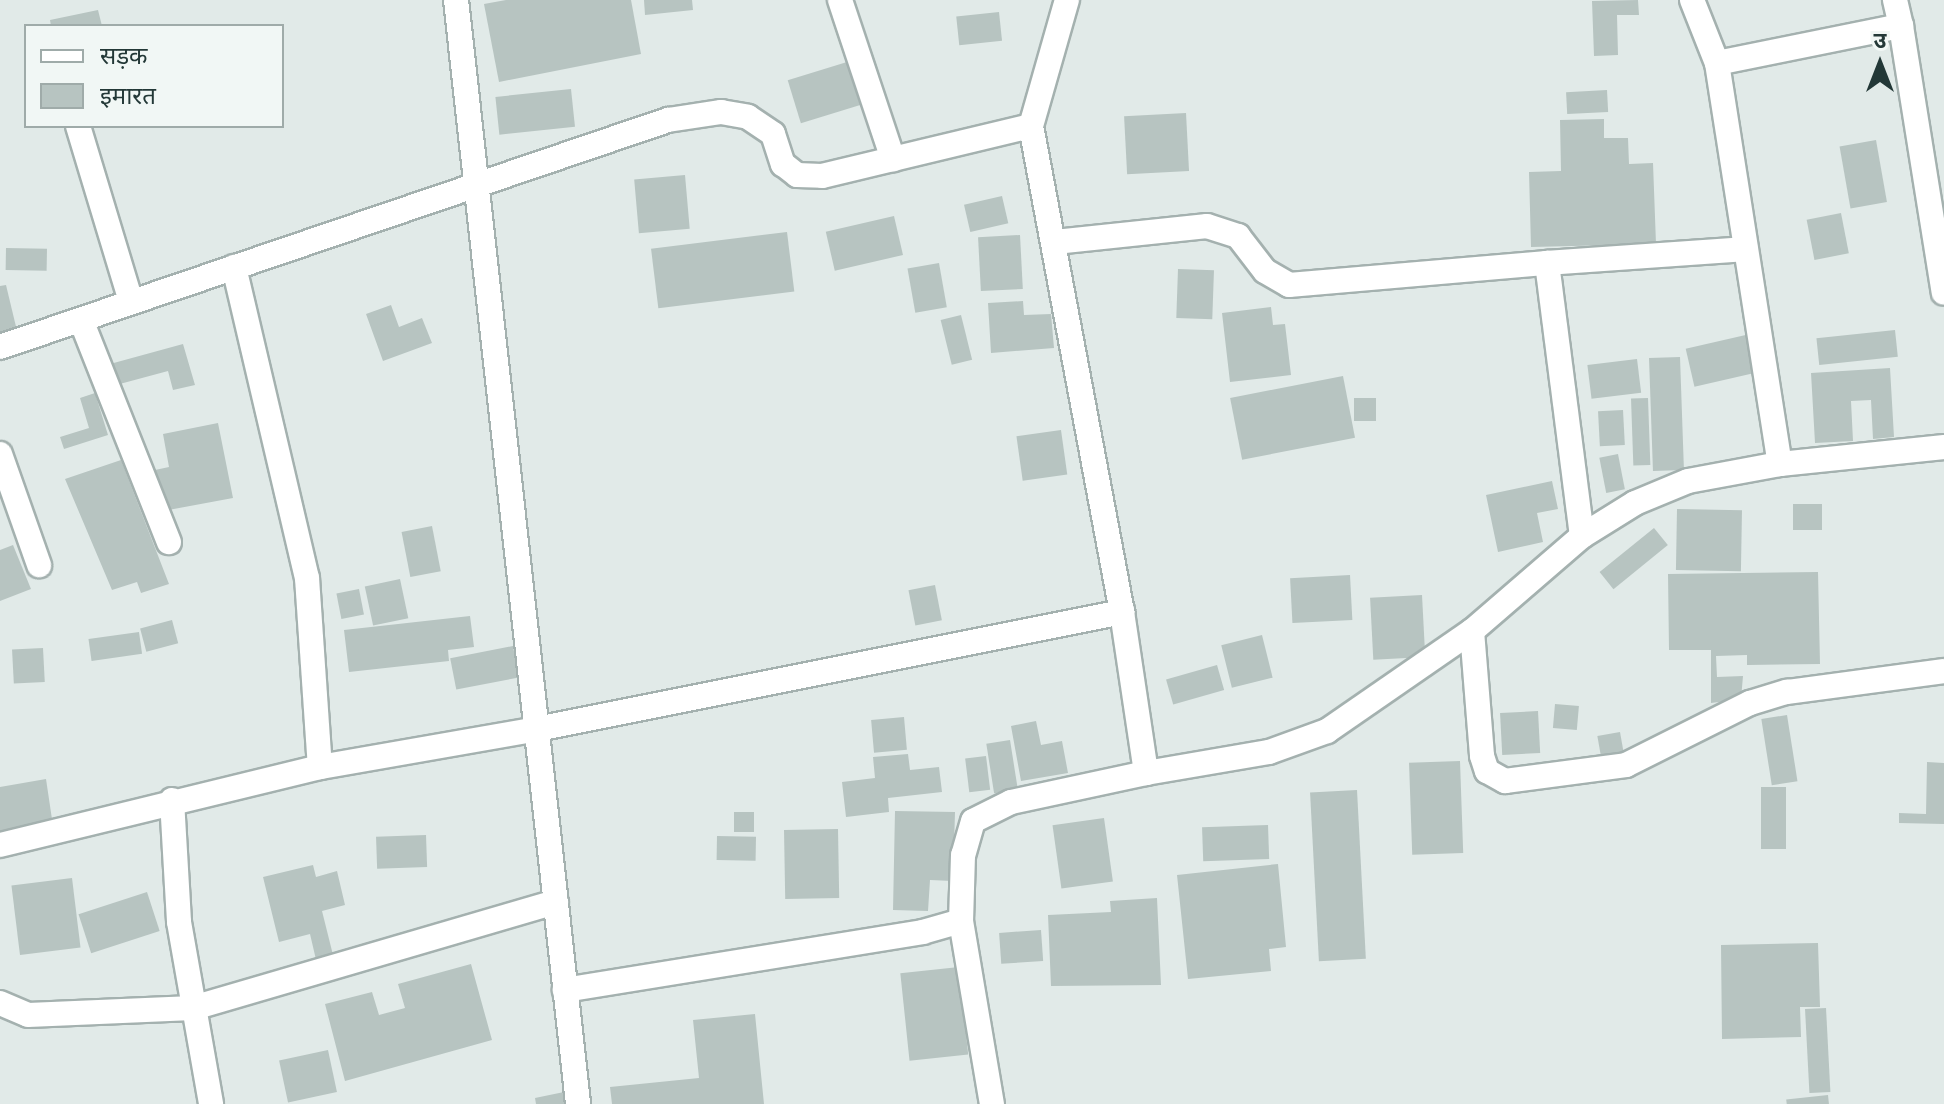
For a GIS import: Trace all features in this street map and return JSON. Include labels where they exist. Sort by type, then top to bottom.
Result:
[{"type":"street","points":[[456,0],[578,1104]]},
{"type":"street","points":[[840,0],[893,159]]},
{"type":"street","points":[[1067,0],[1031,126],[1122,612],[1146,773]]},
{"type":"street","points":[[1692,0],[1717,63],[1780,464]]},
{"type":"street","points":[[1895,0],[1933,159],[1944,293]]},
{"type":"street","points":[[1717,63],[1901,26]]},
{"type":"street","points":[[0,347],[476,182],[668,120],[721,112],[748,117],[773,134],[783,164],[797,175],[822,176],[1031,126]]},
{"type":"street","points":[[79,128],[131,302]]},
{"type":"street","points":[[1055,242],[1207,226],[1238,236],[1265,271],[1289,285],[1746,249]]},
{"type":"street","points":[[1547,263],[1582,536]]},
{"type":"street","points":[[234,267],[307,578],[320,767]]},
{"type":"street","points":[[81,320],[169,542]]},
{"type":"street","points":[[992,1104],[961,921],[963,855],[973,821],[1011,802],[1146,773],[1269,752],[1327,731],[1472,631],[1582,536],[1635,503],[1688,481],[1780,464],[1944,447]]},
{"type":"street","points":[[0,454],[39,565]]},
{"type":"street","points":[[0,845],[172,800],[320,767],[537,729],[1122,612]]},
{"type":"street","points":[[1472,631],[1482,756],[1487,771],[1505,781],[1626,765],[1750,703],[1787,692],[1944,671]]},
{"type":"street","points":[[172,800],[179,922],[211,1104]]},
{"type":"street","points":[[0,1003],[28,1015],[193,1008],[556,902]]},
{"type":"street","points":[[565,990],[923,932],[961,921]]},
{"type":"building","points":[[506,0],[631,0],[641,54],[499,82],[484,4]]},
{"type":"building","points":[[644,0],[692,0],[693,10],[645,15]]},
{"type":"building","points":[[1638,0],[1639,15],[1617,15],[1618,55],[1594,56],[1592,1]]},
{"type":"building","points":[[98,10],[102,24],[51,24],[50,20]]},
{"type":"building","points":[[999,12],[1002,41],[959,45],[956,16]]},
{"type":"building","points":[[847,62],[860,105],[801,123],[788,80]]},
{"type":"building","points":[[571,89],[575,127],[499,135],[495,97]]},
{"type":"building","points":[[1607,90],[1608,112],[1567,114],[1566,92]]},
{"type":"building","points":[[1186,113],[1189,171],[1127,174],[1124,116]]},
{"type":"building","points":[[1604,119],[1604,138],[1628,138],[1629,164],[1653,163],[1656,244],[1531,247],[1529,172],[1561,171],[1560,120]]},
{"type":"building","points":[[1876,140],[1887,202],[1851,208],[1840,146]]},
{"type":"building","points":[[685,175],[690,229],[639,233],[634,179]]},
{"type":"building","points":[[1002,196],[1008,223],[970,232],[964,205]]},
{"type":"building","points":[[1841,213],[1849,253],[1814,260],[1807,220]]},
{"type":"building","points":[[894,216],[903,255],[835,271],[826,232]]},
{"type":"building","points":[[787,232],[794,292],[658,308],[651,249]]},
{"type":"building","points":[[1020,235],[1023,289],[981,291],[978,237]]},
{"type":"building","points":[[6,248],[47,249],[47,271],[6,270]]},
{"type":"building","points":[[939,263],[947,307],[915,313],[907,269]]},
{"type":"building","points":[[1178,269],[1214,270],[1212,319],[1176,318]]},
{"type":"building","points":[[6,285],[18,335],[0,339],[0,286]]},
{"type":"building","points":[[1023,301],[1024,315],[1051,314],[1054,348],[991,353],[988,303]]},
{"type":"building","points":[[391,305],[399,327],[422,318],[432,343],[383,361],[366,314]]},
{"type":"building","points":[[1271,307],[1273,325],[1285,324],[1291,375],[1230,382],[1222,313]]},
{"type":"building","points":[[961,315],[972,360],[952,365],[941,320]]},
{"type":"building","points":[[1895,330],[1898,357],[1819,365],[1816,338]]},
{"type":"building","points":[[1750,334],[1759,372],[1694,387],[1686,349]]},
{"type":"building","points":[[183,344],[195,385],[173,390],[168,371],[116,385],[110,364]]},
{"type":"building","points":[[1680,357],[1684,470],[1653,471],[1649,358]]},
{"type":"building","points":[[1637,359],[1641,393],[1592,399],[1587,365]]},
{"type":"building","points":[[1890,368],[1894,437],[1873,439],[1871,400],[1851,401],[1853,441],[1815,443],[1811,373]]},
{"type":"building","points":[[1343,376],[1355,438],[1242,460],[1230,398]]},
{"type":"building","points":[[95,393],[108,435],[64,449],[60,437],[89,428],[80,398]]},
{"type":"building","points":[[1354,398],[1376,398],[1376,421],[1354,421]]},
{"type":"building","points":[[1648,398],[1650,465],[1633,466],[1631,399]]},
{"type":"building","points":[[1623,410],[1625,445],[1600,446],[1598,411]]},
{"type":"building","points":[[218,423],[233,498],[163,511],[155,470],[169,467],[163,434]]},
{"type":"building","points":[[1061,430],[1067,475],[1023,481],[1016,436]]},
{"type":"building","points":[[1618,454],[1625,489],[1606,493],[1599,458]]},
{"type":"building","points":[[121,460],[169,584],[141,593],[137,582],[112,590],[65,479]]},
{"type":"building","points":[[1552,481],[1558,509],[1537,513],[1543,542],[1498,552],[1486,495]]},
{"type":"building","points":[[1793,504],[1822,504],[1822,530],[1793,530]]},
{"type":"building","points":[[1677,509],[1742,510],[1741,571],[1676,570]]},
{"type":"building","points":[[432,526],[441,571],[410,577],[402,532]]},
{"type":"building","points":[[1654,528],[1668,545],[1613,589],[1600,572]]},
{"type":"building","points":[[13,545],[31,589],[0,601],[0,550]]},
{"type":"building","points":[[1818,572],[1820,664],[1747,665],[1747,655],[1716,656],[1717,677],[1743,676],[1741,699],[1711,703],[1711,650],[1669,650],[1668,574]]},
{"type":"building","points":[[1350,575],[1352,620],[1292,623],[1290,578]]},
{"type":"building","points":[[400,579],[408,618],[373,626],[365,586]]},
{"type":"building","points":[[935,585],[942,620],[915,625],[908,590]]},
{"type":"building","points":[[359,589],[364,615],[341,619],[336,593]]},
{"type":"building","points":[[1422,595],[1425,657],[1373,660],[1370,598]]},
{"type":"building","points":[[470,616],[474,647],[448,650],[449,661],[349,672],[344,630]]},
{"type":"building","points":[[172,620],[178,643],[146,652],[140,629]]},
{"type":"building","points":[[139,632],[142,654],[92,661],[88,639]]},
{"type":"building","points":[[1262,635],[1273,678],[1232,688],[1221,645]]},
{"type":"building","points":[[513,646],[519,677],[456,690],[450,658]]},
{"type":"building","points":[[43,648],[45,682],[14,684],[12,650]]},
{"type":"building","points":[[1217,665],[1224,690],[1173,705],[1166,680]]},
{"type":"building","points":[[1555,704],[1579,706],[1577,730],[1553,728]]},
{"type":"building","points":[[1538,711],[1540,753],[1502,755],[1500,713]]},
{"type":"building","points":[[1787,715],[1797,781],[1772,785],[1761,719]]},
{"type":"building","points":[[904,717],[907,750],[874,753],[871,720]]},
{"type":"building","points":[[1036,721],[1041,745],[1062,741],[1068,773],[1021,781],[1011,726]]},
{"type":"building","points":[[1620,732],[1625,759],[1602,763],[1597,736]]},
{"type":"building","points":[[1010,740],[1018,789],[994,793],[986,744]]},
{"type":"building","points":[[908,754],[910,770],[939,767],[942,792],[888,798],[889,812],[846,817],[842,782],[875,778],[873,757]]},
{"type":"building","points":[[986,756],[990,790],[969,792],[965,759]]},
{"type":"building","points":[[1460,761],[1463,853],[1412,855],[1409,763]]},
{"type":"building","points":[[1927,762],[1944,763],[1944,824],[1899,823],[1899,813],[1926,814]]},
{"type":"building","points":[[46,779],[53,826],[0,834],[0,787]]},
{"type":"building","points":[[1761,787],[1786,787],[1786,849],[1761,849]]},
{"type":"building","points":[[1357,790],[1366,959],[1319,961],[1310,792]]},
{"type":"building","points":[[895,811],[955,812],[953,881],[930,880],[928,911],[893,910]]},
{"type":"building","points":[[734,812],[754,812],[754,832],[734,832]]},
{"type":"building","points":[[1104,818],[1113,881],[1061,889],[1053,825]]},
{"type":"building","points":[[1268,825],[1269,859],[1203,861],[1202,827]]},
{"type":"building","points":[[838,829],[839,898],[785,899],[784,830]]},
{"type":"building","points":[[426,835],[427,867],[377,869],[376,837]]},
{"type":"building","points":[[717,836],[756,837],[756,861],[717,860]]},
{"type":"building","points":[[1278,864],[1286,947],[1269,949],[1271,971],[1188,979],[1177,875]]},
{"type":"building","points":[[313,865],[316,877],[337,871],[345,905],[322,911],[334,959],[317,964],[310,934],[279,942],[263,877]]},
{"type":"building","points":[[72,878],[81,947],[20,955],[11,885]]},
{"type":"building","points":[[147,892],[160,931],[91,953],[79,914]]},
{"type":"building","points":[[1157,898],[1161,985],[1051,986],[1048,915],[1111,912],[1110,901]]},
{"type":"building","points":[[1041,930],[1043,961],[1001,964],[999,933]]},
{"type":"building","points":[[1818,943],[1820,1007],[1800,1007],[1801,1037],[1722,1039],[1721,945]]},
{"type":"building","points":[[471,964],[492,1040],[345,1081],[325,1004],[372,992],[379,1015],[405,1008],[398,984]]},
{"type":"building","points":[[959,967],[968,1055],[910,1061],[900,973]]},
{"type":"building","points":[[1826,1008],[1830,1092],[1809,1093],[1805,1009]]},
{"type":"building","points":[[755,1014],[764,1104],[612,1104],[610,1087],[699,1078],[693,1020]]},
{"type":"building","points":[[328,1050],[337,1092],[288,1102],[279,1060]]},
{"type":"building","points":[[564,1092],[567,1104],[536,1104],[535,1098]]},
{"type":"building","points":[[1828,1095],[1829,1104],[1787,1104],[1786,1099]]}]
